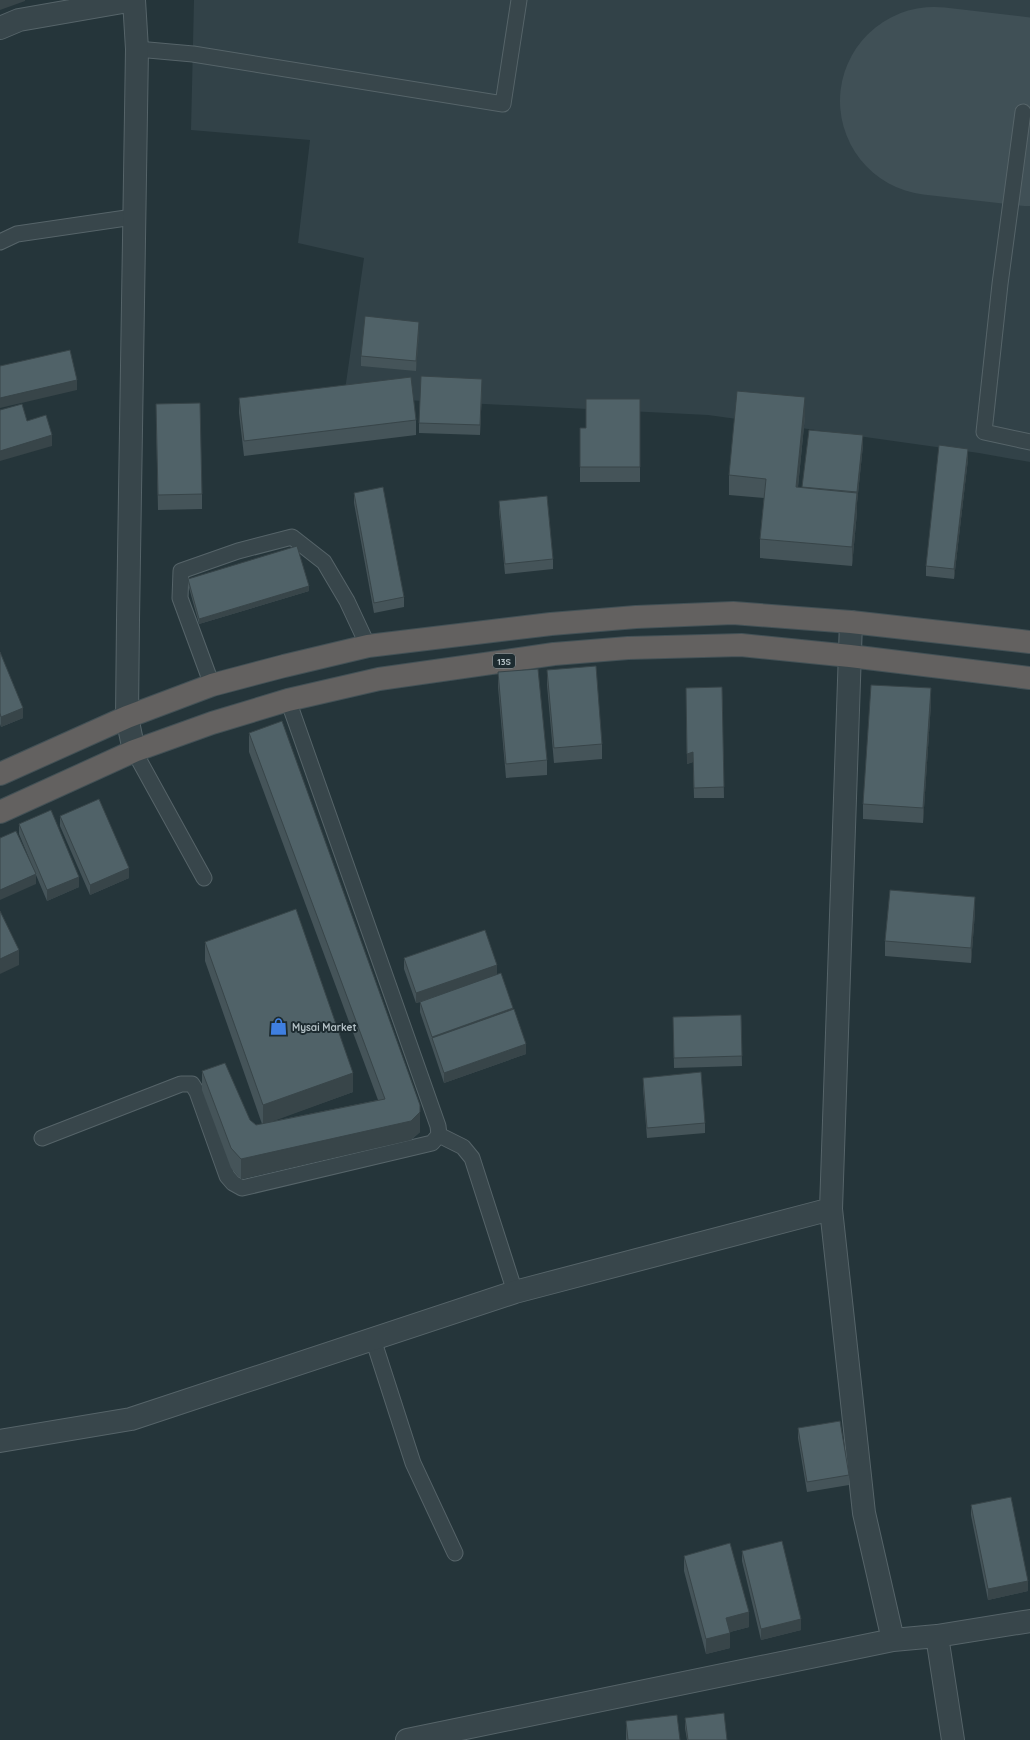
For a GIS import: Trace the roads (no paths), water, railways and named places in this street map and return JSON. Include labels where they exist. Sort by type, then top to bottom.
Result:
[{"type":"highway","points":[[0,774],[128,717],[212,685],[368,646],[551,624],[636,617],[733,613],[851,622],[1030,642]]},
{"type":"highway","name":"13S","points":[[0,812],[134,751],[212,722],[288,700],[379,679],[554,654],[628,648],[741,646],[850,656],[1030,678]]},
{"type":"street","points":[[0,28],[19,20],[134,0],[137,49],[133,217],[128,717],[134,751]]},
{"type":"street","points":[[851,622],[831,1209],[864,1513],[894,1640]]},
{"type":"street","points":[[0,1441],[131,1419],[515,1292],[831,1209]]},
{"type":"street","points":[[407,1740],[894,1640],[937,1636],[1030,1621]]},
{"type":"street","points":[[937,1636],[953,1740]]},
{"type":"lane","points":[[137,49],[193,54],[503,104],[518,0]]},
{"type":"lane","points":[[1022,112],[1000,284],[984,432],[1030,442]]},
{"type":"lane","points":[[0,242],[17,234],[133,217]]},
{"type":"lane","points":[[212,685],[180,598],[181,571],[238,551],[292,537],[324,562],[347,601],[368,646]]},
{"type":"lane","points":[[42,1138],[181,1084],[192,1084],[197,1092],[227,1176],[242,1188],[432,1143],[439,1135],[438,1126],[288,700]]},
{"type":"lane","points":[[134,751],[204,878]]},
{"type":"lane","points":[[439,1135],[463,1147],[472,1158],[515,1292]]},
{"type":"lane","points":[[373,1339],[413,1463],[455,1552]]},
{"type":"place","name":"Mysai Market","points":[[279,1027]]}]
